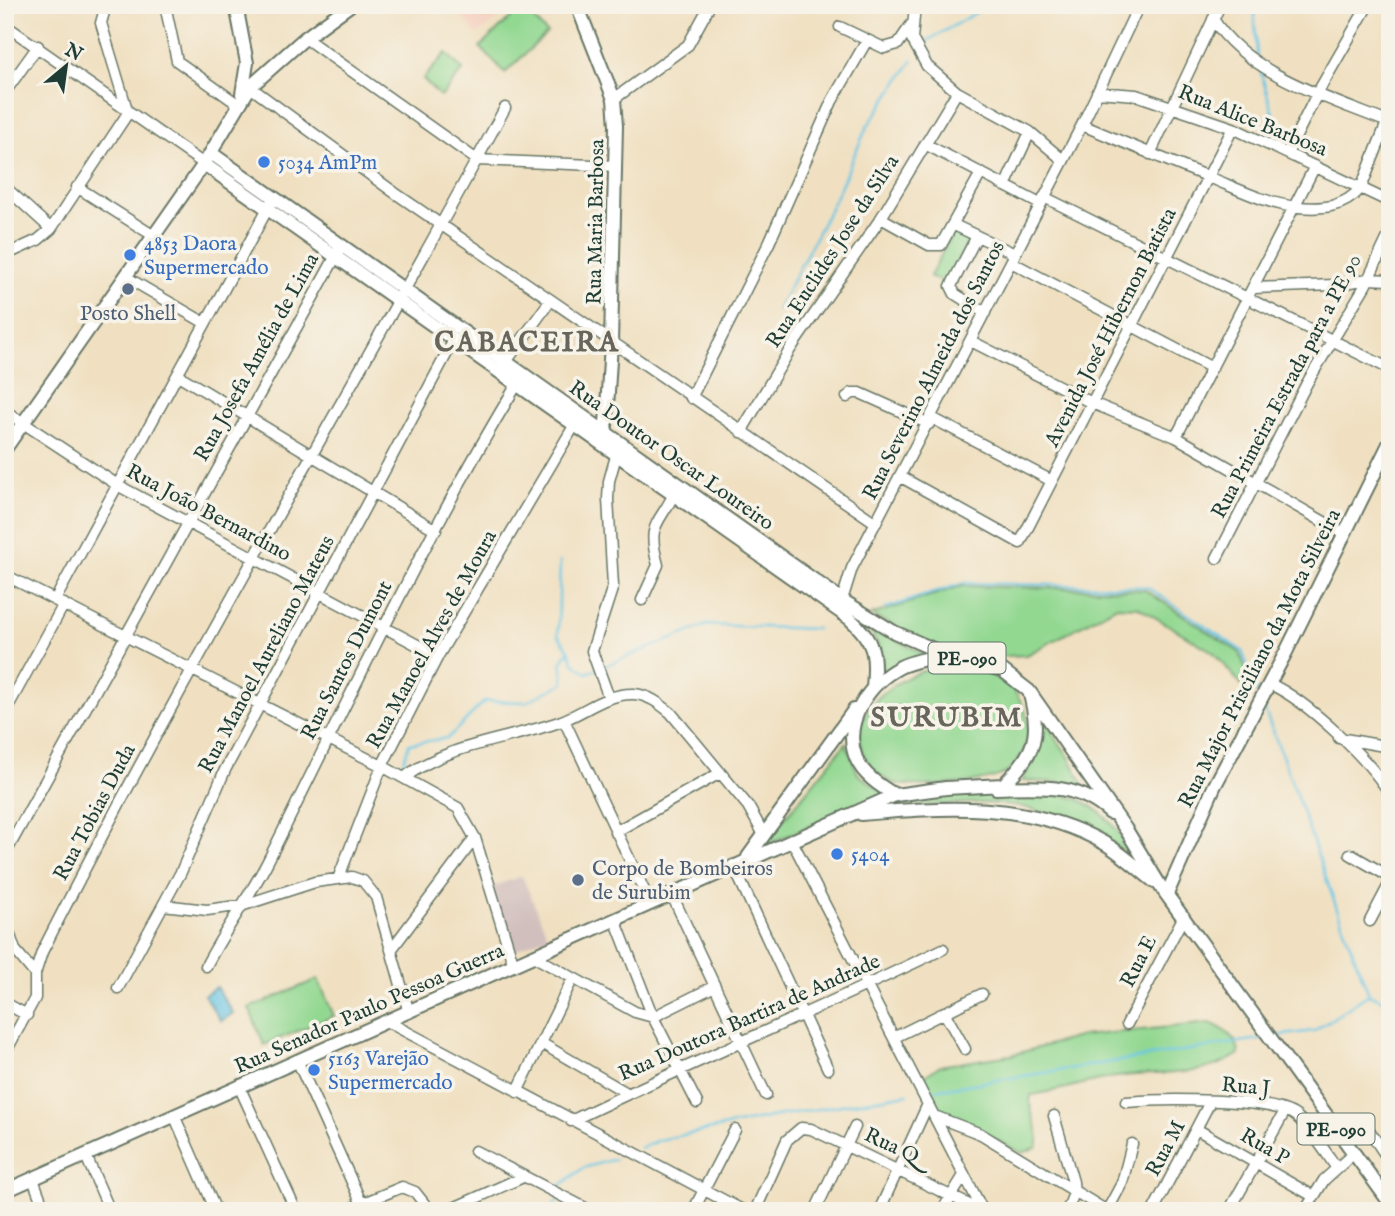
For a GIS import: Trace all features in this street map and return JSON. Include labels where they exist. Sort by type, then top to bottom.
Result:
[{"type":"main road","points":[[236,5],[247,63],[239,104]]},
{"type":"main road","points":[[5,449],[204,164],[250,87],[305,38],[351,5]]},
{"type":"main road","name":"Rua Maria Barbosa","points":[[576,5],[614,99],[616,166],[611,344],[605,441]]},
{"type":"main road","name":"Rua Doutor Oscar Loureiro","points":[[211,152],[524,373],[605,441],[616,456],[863,630],[875,656],[869,692]]},
{"type":"main road","name":"Rua Doutor Oscar Loureiro","points":[[204,164],[574,426],[679,483],[842,600],[894,632],[947,654]]},
{"type":"main road","name":"Rua Major Prisciliano da Mota Silveira","points":[[1164,890],[1390,442]]},
{"type":"main road","name":"PE-090","points":[[747,858],[869,692],[902,666],[947,654],[1002,670],[1029,691],[1128,831],[1164,890],[1353,1154],[1389,1200]]},
{"type":"main road","name":"PE-090","points":[[977,788],[1003,785],[1024,764],[1033,748],[1037,728],[1029,691]]},
{"type":"main road","points":[[869,692],[852,731],[856,759],[866,774],[895,795]]},
{"type":"main road","name":"PE-090","points":[[747,858],[895,795],[946,788],[1069,788],[1093,799],[1128,831]]},
{"type":"main road","name":"PE-090","points":[[849,815],[929,808],[1016,811],[1058,822],[1104,843],[1164,890]]},
{"type":"main road","name":"Rua Senador Paulo Pessoa Guerra","points":[[5,1191],[535,957],[747,858]]},
{"type":"street","points":[[106,5],[102,23],[128,113]]},
{"type":"street","points":[[165,5],[177,61],[239,104]]},
{"type":"street","points":[[614,99],[688,45],[710,5]]},
{"type":"street","points":[[915,5],[912,25],[918,53],[927,66],[957,92],[1030,132],[1063,160]]},
{"type":"street","name":"Rua Severino Almeida dos Santos","points":[[842,600],[852,568],[1082,125],[1139,5]]},
{"type":"street","points":[[1150,154],[1220,5]]},
{"type":"street","points":[[1288,152],[1318,92],[1368,5]]},
{"type":"street","points":[[1082,125],[1209,177],[1294,207],[1342,204],[1361,188],[1389,120],[1318,92],[1239,52],[1213,19]]},
{"type":"street","points":[[5,25],[204,164]]},
{"type":"street","points":[[840,27],[866,42],[884,48],[893,47],[912,25]]},
{"type":"street","points":[[305,38],[477,160],[616,166]]},
{"type":"street","points":[[691,398],[769,243],[832,102],[866,42]]},
{"type":"street","points":[[5,92],[38,46]]},
{"type":"street","points":[[250,87],[440,225],[876,523]]},
{"type":"street","name":"Rua Euclides Jose da Silva","points":[[741,432],[791,348],[881,218],[957,92]]},
{"type":"street","name":"Rua Alice Barbosa","points":[[1097,92],[1136,94],[1233,128],[1390,202]]},
{"type":"street","name":"Rua Tobias Duda","points":[[5,1053],[35,998],[35,974],[42,952],[105,830],[310,454],[505,108]]},
{"type":"street","points":[[5,255],[38,240],[51,229],[128,113]]},
{"type":"street","name":"Avenida José Hibernon Batista","points":[[901,477],[1020,543],[1233,128]]},
{"type":"street","points":[[1006,186],[1030,132]]},
{"type":"street","points":[[925,144],[1006,186],[1168,259],[1390,369]]},
{"type":"street","points":[[1176,437],[1315,166]]},
{"type":"street","points":[[881,218],[936,247],[945,241],[981,173]]},
{"type":"street","points":[[5,187],[51,229]]},
{"type":"street","points":[[77,187],[154,236]]},
{"type":"street","points":[[5,712],[119,486],[274,197]]},
{"type":"street","points":[[954,225],[1131,327],[1212,368]]},
{"type":"street","name":"Rua Primeira Estrada para a PE 90","points":[[1217,558],[1307,383],[1368,279],[1390,233]]},
{"type":"street","points":[[977,236],[952,280],[954,294],[985,313]]},
{"type":"street","name":"Rua Josefa Amélia de Lima","points":[[5,855],[342,244]]},
{"type":"street","points":[[126,276],[205,323]]},
{"type":"street","points":[[1254,288],[1334,285],[1368,279],[1390,280]]},
{"type":"street","points":[[500,373],[550,301]]},
{"type":"street","name":"Rua Manoel Aureliano Mateus","points":[[118,988],[163,905],[225,770],[454,340]]},
{"type":"street","points":[[971,341],[1092,403],[1176,437],[1345,534]]},
{"type":"street","name":"Rua Santos Dumont","points":[[206,966],[226,927],[244,905],[384,626],[524,373]]},
{"type":"street","points":[[178,375],[436,530]]},
{"type":"street","points":[[847,397],[860,393],[930,421],[1052,481]]},
{"type":"street","name":"Rua João Bernardino","points":[[5,411],[119,486],[438,656]]},
{"type":"street","name":"Rua Manoel Alves de Moura","points":[[338,879],[383,766],[438,656],[574,426]]},
{"type":"street","points":[[609,698],[592,651],[613,586],[608,499],[609,481],[616,456]]},
{"type":"street","points":[[642,600],[658,565],[651,542],[652,533],[679,483]]},
{"type":"street","points":[[5,575],[383,766],[458,808],[474,838],[514,966]]},
{"type":"street","points":[[1268,688],[1310,709],[1381,779],[1390,794]]},
{"type":"street","points":[[404,778],[424,763],[444,755],[564,720],[609,698],[635,694],[657,702],[671,713],[748,806],[763,833]]},
{"type":"street","points":[[564,720],[650,903]]},
{"type":"street","points":[[1338,738],[1390,747]]},
{"type":"street","points":[[615,832],[720,773]]},
{"type":"street","points":[[391,950],[474,838]]},
{"type":"street","points":[[791,839],[937,1117],[963,1177],[982,1211]]},
{"type":"street","points":[[1350,854],[1390,877]]},
{"type":"street","points":[[733,865],[828,1069]]},
{"type":"street","points":[[5,876],[5,906]]},
{"type":"street","points":[[163,905],[207,910],[244,905],[290,889],[338,879],[352,877],[363,881],[376,897],[409,1013]]},
{"type":"street","points":[[1370,921],[1390,883]]},
{"type":"street","points":[[671,893],[766,1095]]},
{"type":"street","name":"Rua E","points":[[1127,1024],[1184,916]]},
{"type":"street","points":[[615,919],[653,1017],[697,1102]]},
{"type":"street","points":[[5,921],[15,950],[35,974]]},
{"type":"street","name":"Rua Doutora Bartira de Andrade","points":[[571,1121],[681,1067],[803,1016],[943,949]]},
{"type":"street","points":[[535,957],[572,980],[635,1012],[653,1017],[715,986]]},
{"type":"street","points":[[517,1092],[572,980]]},
{"type":"street","points":[[895,1037],[982,994]]},
{"type":"street","points":[[5,1003],[27,1015]]},
{"type":"street","points":[[944,1012],[965,1049]]},
{"type":"street","points":[[388,1022],[744,1211]]},
{"type":"street","points":[[541,1043],[628,1094]]},
{"type":"street","points":[[297,1060],[363,1207]]},
{"type":"street","points":[[239,1086],[296,1211]]},
{"type":"street","name":"Rua J","points":[[1126,1102],[1172,1099],[1269,1105],[1295,1116],[1318,1141],[1336,1167]]},
{"type":"street","name":"Rua M","points":[[1153,1211],[1198,1130],[1210,1102]]},
{"type":"street","points":[[879,1211],[928,1104]]},
{"type":"street","points":[[1229,1211],[1285,1111]]},
{"type":"street","points":[[174,1115],[216,1211]]},
{"type":"street","points":[[1054,1116],[1074,1193],[1067,1211]]},
{"type":"street","points":[[937,1117],[981,1134],[1107,1211],[1125,1176],[1132,1144]]},
{"type":"street","points":[[1365,1124],[1390,1162]]},
{"type":"street","points":[[816,1211],[855,1127]]},
{"type":"street","name":"Rua Q","points":[[755,1211],[787,1140],[801,1128],[811,1129],[846,1145],[982,1211]]},
{"type":"street","points":[[693,1211],[735,1130]]},
{"type":"street","name":"Rua P","points":[[1198,1130],[1313,1196]]},
{"type":"street","points":[[475,1151],[588,1209]]},
{"type":"street","points":[[1305,1211],[1336,1167],[1353,1154]]},
{"type":"street","points":[[86,1156],[110,1211]]},
{"type":"street","points":[[447,1211],[523,1177]]},
{"type":"street","points":[[942,1211],[950,1194],[963,1177]]},
{"type":"street","points":[[33,1179],[46,1211]]},
{"type":"street","points":[[344,1211],[363,1207],[402,1187],[415,1192],[430,1211]]},
{"type":"shaded area","points":[[452,5],[513,5],[477,35]]},
{"type":"shaded area","points":[[522,876],[548,936],[511,952],[492,887]]},
{"type":"green space","points":[[522,7],[547,33],[505,73],[480,47]]},
{"type":"green space","points":[[446,53],[463,70],[441,97],[423,79]]},
{"type":"green space","points":[[954,231],[970,239],[945,284],[930,276]]},
{"type":"green space","points":[[962,586],[1145,590],[1239,652],[1254,690],[1251,696],[1213,652],[1138,607],[1117,606],[1027,655],[972,658],[948,653],[871,615]]},
{"type":"green space","points":[[863,622],[924,654],[881,677],[879,647]]},
{"type":"green space","points":[[963,668],[999,679],[1021,701],[1026,712],[1028,736],[1019,760],[1001,775],[954,784],[904,785],[880,775],[866,759],[860,741],[860,727],[873,703],[896,684],[920,672]]},
{"type":"green space","points":[[1041,716],[1069,757],[1087,791],[1059,782],[1022,781],[1038,752]]},
{"type":"green space","points":[[846,743],[858,774],[886,794],[766,845],[765,842]]},
{"type":"green space","points":[[1033,791],[1071,796],[1085,802],[1108,820],[1140,862],[1104,839],[1066,820],[1025,808],[982,803],[891,805],[900,800],[936,795]]},
{"type":"green space","points":[[318,979],[334,1016],[264,1045],[249,1008]]},
{"type":"green space","points":[[1210,1023],[1229,1035],[1239,1054],[1225,1062],[1195,1071],[1117,1077],[1031,1095],[1031,1109],[1038,1133],[1037,1147],[1022,1153],[935,1110],[921,1079],[939,1066],[1011,1055],[1082,1036]]},
{"type":"water","points":[[216,987],[233,1013],[221,1021],[204,995]]},
{"type":"waterway","points":[[924,43],[989,5]]},
{"type":"waterway","points":[[1254,5],[1257,57]]},
{"type":"waterway","points":[[777,311],[832,205],[867,127],[913,60]]},
{"type":"waterway","points":[[1260,70],[1280,137]]},
{"type":"waterway","points":[[560,562],[558,635],[569,650]]},
{"type":"waterway","points":[[886,608],[964,583],[1147,587],[1242,651],[1258,693]]},
{"type":"waterway","points":[[403,763],[409,744],[448,738],[485,701],[526,702],[564,683],[561,663],[569,650],[573,662],[587,673],[707,625],[817,629]]},
{"type":"waterway","points":[[1263,706],[1369,994]]},
{"type":"waterway","points":[[1276,1036],[1314,1031],[1369,994],[1390,1003]]},
{"type":"waterway","points":[[934,1090],[1266,1038]]},
{"type":"waterway","points":[[640,1148],[659,1140],[776,1116],[908,1094]]},
{"type":"waterway","points":[[561,1185],[583,1168],[615,1159]]},
{"type":"waterway","points":[[548,1211],[557,1201]]},
{"type":"place","name":"5034 AmPm","points":[[264,162]]},
{"type":"place","name":"4853 Daora Supermercado","points":[[130,255]]},
{"type":"place","name":"Posto Shell","points":[[128,289]]},
{"type":"place","name":"5404","points":[[837,854]]},
{"type":"place","name":"Corpo de Bombeiros de Surubim","points":[[578,880]]},
{"type":"place","name":"5163 Varejão Supermercado","points":[[314,1070]]},
{"type":"district","name":"CABACEIRA","points":[[527,341]]},
{"type":"district","name":"SURUBIM","points":[[947,716]]}]
